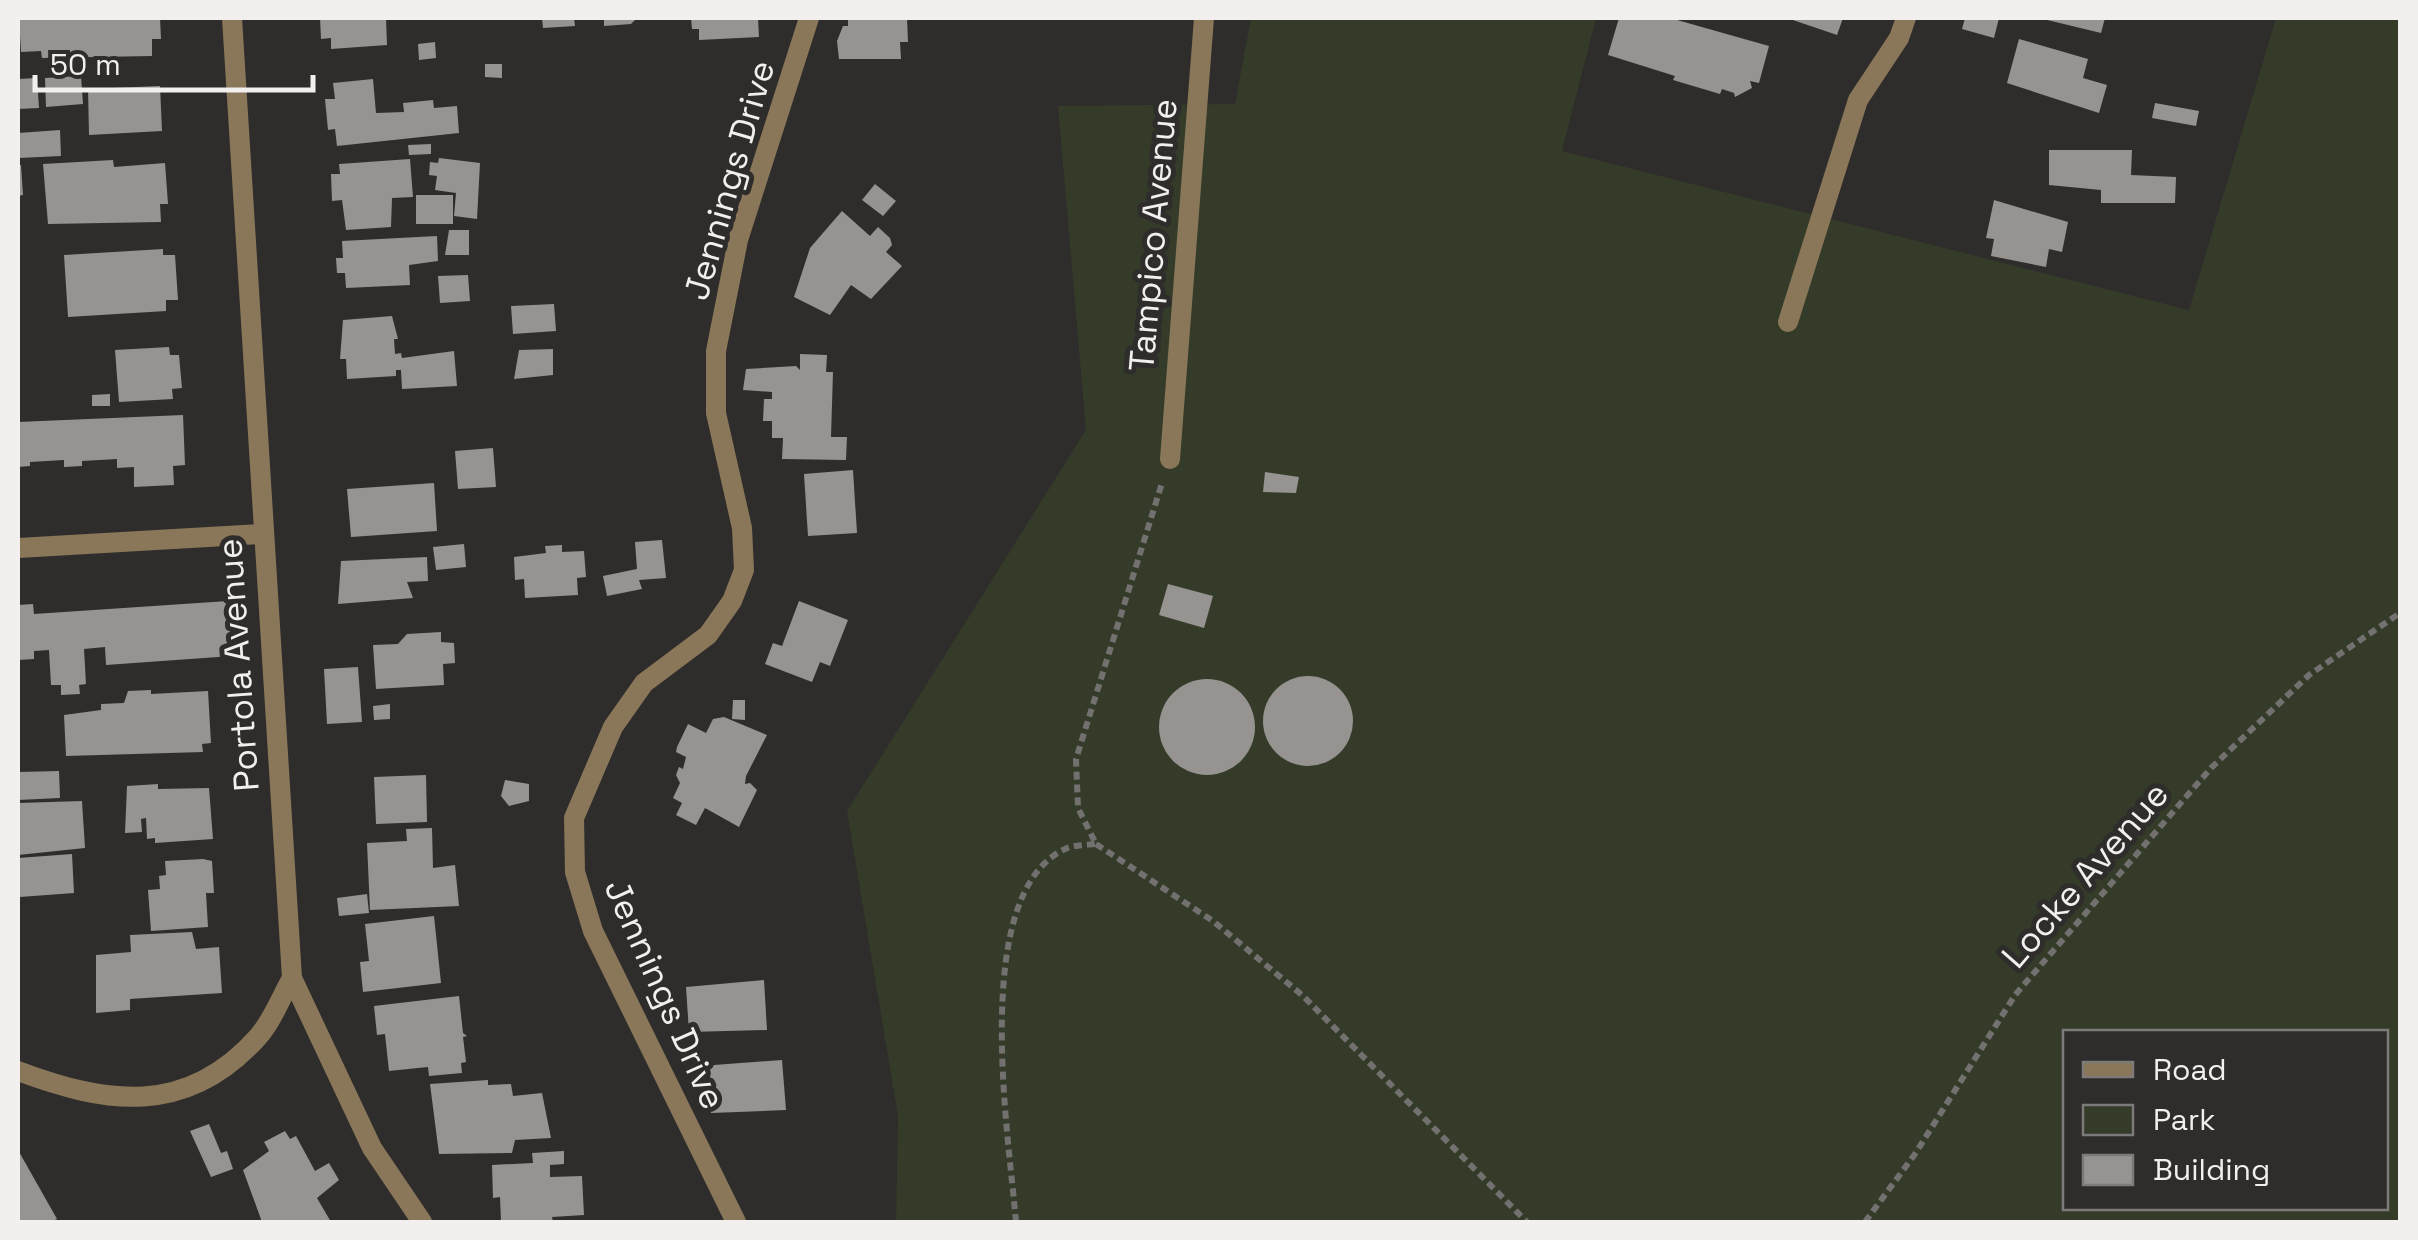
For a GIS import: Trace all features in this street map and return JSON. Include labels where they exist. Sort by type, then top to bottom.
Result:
[{"type":"street","name":"Portola Avenue","points":[[232,18],[292,978]]},
{"type":"street","name":"Jennings Drive","points":[[736,1222],[593,931],[576,872],[574,818],[612,727],[644,684],[708,635],[732,601],[744,570],[742,528],[716,413],[716,351],[738,240],[810,18]]},
{"type":"street","name":"Tampico Avenue","points":[[1170,459],[1204,18]]},
{"type":"street","points":[[1788,322],[1858,100],[1899,38],[1906,18]]},
{"type":"street","points":[[18,548],[262,534]]},
{"type":"street","points":[[18,1070],[72,1091],[124,1100],[168,1094],[214,1073],[258,1037],[292,978]]},
{"type":"street","points":[[292,978],[372,1148],[422,1222]]},
{"type":"path","points":[[1170,459],[1076,758],[1078,808],[1096,844],[1213,921],[1302,994],[1527,1222]]},
{"type":"path","name":"Locke Avenue","points":[[1865,1222],[1915,1154],[2015,995],[2211,768],[2309,675],[2400,613]]},
{"type":"path","points":[[1016,1222],[1000,1005],[1011,925],[1034,875],[1066,849],[1096,844]]},
{"type":"green space","points":[[1251,18],[1596,18],[1562,151],[2189,310],[2276,18],[2400,18],[2400,1222],[896,1222],[898,1116],[847,811],[1086,430],[1058,106],[1235,104]]},
{"type":"building","points":[[19,18],[160,18],[161,39],[152,39],[152,56],[42,58],[41,51],[21,52]]},
{"type":"building","points":[[320,18],[386,18],[387,45],[331,49],[331,38],[321,39]]},
{"type":"building","points":[[542,18],[574,18],[575,26],[543,28]]},
{"type":"building","points":[[604,18],[637,18],[631,24],[604,26]]},
{"type":"building","points":[[691,18],[758,18],[759,37],[699,40],[699,29],[692,29]]},
{"type":"building","points":[[907,18],[908,42],[900,42],[901,59],[839,59],[837,41],[843,26],[848,26],[848,19]]},
{"type":"building","points":[[1619,18],[1670,18],[1769,46],[1759,83],[1750,81],[1752,88],[1735,97],[1722,89],[1720,94],[1673,80],[1675,76],[1608,55]]},
{"type":"building","points":[[1787,18],[1843,18],[1837,35]]},
{"type":"building","points":[[1965,18],[1999,18],[1994,38],[1962,29]]},
{"type":"building","points":[[2039,18],[2105,18],[2101,33]]},
{"type":"building","points":[[2019,39],[2088,59],[2083,78],[2107,85],[2099,113],[2007,83]]},
{"type":"building","points":[[435,42],[436,58],[419,60],[418,44]]},
{"type":"building","points":[[485,64],[502,64],[502,78],[485,77]]},
{"type":"building","points":[[81,76],[83,104],[46,107],[45,78]]},
{"type":"building","points":[[37,78],[39,108],[18,109],[18,79]]},
{"type":"building","points":[[373,79],[376,113],[404,112],[403,103],[433,100],[434,108],[457,106],[459,133],[337,146],[335,129],[328,130],[325,99],[335,99],[333,83]]},
{"type":"building","points":[[160,86],[162,131],[89,135],[88,89]]},
{"type":"building","points":[[2155,103],[2199,111],[2196,126],[2152,118]]},
{"type":"building","points":[[60,130],[61,156],[19,158],[18,133]]},
{"type":"building","points":[[431,144],[431,154],[409,155],[408,145]]},
{"type":"building","points":[[2049,150],[2132,150],[2131,175],[2176,177],[2175,203],[2101,203],[2101,190],[2049,185]]},
{"type":"building","points":[[439,158],[480,163],[477,219],[454,216],[456,193],[435,190],[437,176],[429,175],[430,162],[438,163]]},
{"type":"building","points":[[410,159],[413,197],[392,198],[391,227],[346,230],[342,200],[332,201],[331,174],[340,174],[339,164]]},
{"type":"building","points":[[113,160],[114,167],[165,163],[168,204],[160,204],[161,222],[48,224],[43,164]]},
{"type":"building","points":[[18,165],[23,195],[18,196]]},
{"type":"building","points":[[875,184],[896,201],[883,216],[862,200]]},
{"type":"building","points":[[416,195],[453,195],[453,224],[416,224]]},
{"type":"building","points":[[1994,200],[2068,222],[2062,252],[2049,249],[2046,267],[1991,256],[1994,239],[1986,238]]},
{"type":"building","points":[[842,211],[870,236],[878,227],[890,238],[892,245],[886,252],[902,266],[871,299],[851,285],[830,315],[794,297],[810,248]]},
{"type":"building","points":[[449,230],[469,230],[469,255],[445,255]]},
{"type":"building","points":[[437,236],[438,261],[409,265],[410,285],[346,288],[345,273],[337,273],[336,258],[343,258],[342,241]]},
{"type":"building","points":[[163,249],[163,255],[175,255],[178,300],[166,300],[166,311],[68,317],[64,255]]},
{"type":"building","points":[[468,275],[470,301],[440,303],[438,276]]},
{"type":"building","points":[[554,304],[556,331],[513,334],[511,306]]},
{"type":"building","points":[[392,316],[398,339],[394,339],[395,354],[401,353],[402,358],[454,351],[457,386],[402,389],[401,370],[396,370],[396,376],[347,379],[346,359],[340,359],[343,320]]},
{"type":"building","points":[[169,347],[170,355],[179,355],[182,388],[172,389],[173,399],[119,402],[115,350]]},
{"type":"building","points":[[553,349],[553,375],[514,379],[519,350]]},
{"type":"building","points":[[800,354],[827,355],[826,372],[833,372],[831,437],[847,437],[846,460],[782,459],[783,438],[772,438],[772,421],[763,421],[764,399],[772,399],[772,392],[743,390],[746,369],[796,366],[800,370]]},
{"type":"building","points":[[110,394],[110,406],[92,406],[92,395]]},
{"type":"building","points":[[183,415],[185,465],[173,466],[174,485],[134,487],[134,467],[117,468],[117,459],[82,461],[82,466],[64,467],[64,460],[30,462],[30,466],[18,467],[18,422]]},
{"type":"building","points":[[493,448],[496,487],[458,489],[455,451]]},
{"type":"building","points":[[853,470],[857,533],[808,536],[804,474]]},
{"type":"building","points":[[1265,472],[1299,477],[1296,493],[1263,492]]},
{"type":"building","points":[[434,483],[437,531],[351,537],[347,489]]},
{"type":"building","points":[[662,540],[666,578],[639,580],[642,589],[607,596],[603,576],[637,569],[635,542]]},
{"type":"building","points":[[464,544],[466,567],[436,570],[433,547]]},
{"type":"building","points":[[562,545],[562,552],[584,551],[586,577],[577,578],[578,595],[525,598],[524,579],[515,580],[514,557],[546,553],[545,546]]},
{"type":"building","points":[[427,557],[428,581],[407,582],[413,598],[338,604],[341,561]]},
{"type":"building","points":[[1168,584],[1213,596],[1204,628],[1159,615]]},
{"type":"building","points":[[228,601],[232,656],[106,665],[105,647],[84,649],[86,684],[79,685],[80,694],[61,695],[61,685],[51,685],[49,650],[34,651],[34,659],[18,660],[18,605],[33,604],[34,614]]},
{"type":"building","points":[[799,601],[848,620],[830,666],[820,662],[812,682],[765,664],[773,643],[782,646]]},
{"type":"building","points":[[441,632],[441,642],[454,643],[455,663],[443,664],[444,685],[376,689],[373,645],[398,644],[407,634]]},
{"type":"building","points":[[358,667],[362,722],[327,724],[324,669]]},
{"type":"building","points":[[1308,676],[1340,689],[1353,721],[1340,753],[1308,766],[1276,753],[1263,721],[1276,689]]},
{"type":"building","points":[[1207,679],[1225,683],[1241,693],[1251,709],[1255,727],[1251,745],[1241,761],[1225,771],[1207,775],[1189,771],[1173,761],[1163,745],[1159,727],[1163,709],[1173,693],[1189,683]]},
{"type":"building","points":[[151,690],[151,694],[208,691],[211,743],[202,744],[203,752],[66,756],[64,715],[101,710],[101,704],[124,703],[128,691]]},
{"type":"building","points":[[733,700],[745,700],[745,720],[732,719]]},
{"type":"building","points":[[390,704],[390,719],[374,720],[373,706]]},
{"type":"building","points":[[724,717],[767,735],[746,776],[745,784],[750,783],[757,790],[739,827],[705,808],[696,825],[676,815],[682,803],[673,798],[680,783],[676,775],[679,767],[683,769],[686,757],[676,752],[677,747],[688,724],[706,733],[713,719]]},
{"type":"building","points":[[59,771],[60,798],[18,800],[18,772]]},
{"type":"building","points":[[426,775],[427,822],[376,824],[374,777]]},
{"type":"building","points":[[505,780],[529,784],[529,801],[509,806],[501,796]]},
{"type":"building","points":[[158,784],[158,789],[209,788],[213,839],[155,843],[155,838],[147,839],[146,818],[141,819],[142,832],[125,833],[127,786]]},
{"type":"building","points":[[82,801],[85,848],[18,855],[18,803]]},
{"type":"building","points":[[432,828],[433,868],[455,865],[459,906],[370,910],[367,843],[407,841],[406,829]]},
{"type":"building","points":[[72,854],[74,893],[20,897],[18,858]]},
{"type":"building","points":[[165,861],[212,861],[214,893],[206,893],[208,927],[151,931],[148,890],[160,889],[159,876],[166,875]]},
{"type":"building","points":[[367,894],[369,913],[339,916],[337,898]]},
{"type":"building","points":[[434,916],[441,983],[363,992],[360,962],[369,961],[365,924]]},
{"type":"building","points":[[192,932],[196,949],[219,947],[222,993],[130,999],[130,1010],[96,1013],[96,955],[131,952],[130,935]]},
{"type":"building","points":[[764,980],[767,1030],[689,1032],[686,987]]},
{"type":"building","points":[[459,996],[463,1033],[467,1036],[463,1037],[466,1062],[461,1063],[462,1073],[429,1076],[428,1067],[389,1071],[385,1034],[377,1035],[374,1006]]},
{"type":"building","points":[[782,1060],[786,1110],[711,1113],[710,1068],[714,1065]]},
{"type":"building","points":[[488,1080],[488,1085],[511,1084],[513,1096],[542,1093],[551,1138],[515,1140],[512,1153],[439,1154],[430,1084]]},
{"type":"building","points":[[209,1124],[221,1153],[227,1151],[233,1169],[211,1177],[190,1131]]},
{"type":"building","points":[[285,1131],[290,1139],[296,1136],[315,1171],[329,1163],[339,1180],[317,1198],[331,1222],[262,1222],[243,1170],[269,1151],[264,1142]]},
{"type":"building","points":[[18,1150],[57,1219],[18,1222]]},
{"type":"building","points":[[564,1151],[564,1164],[550,1165],[550,1177],[582,1176],[584,1215],[552,1217],[553,1222],[501,1222],[500,1197],[493,1198],[492,1165],[533,1163],[532,1153]]}]
